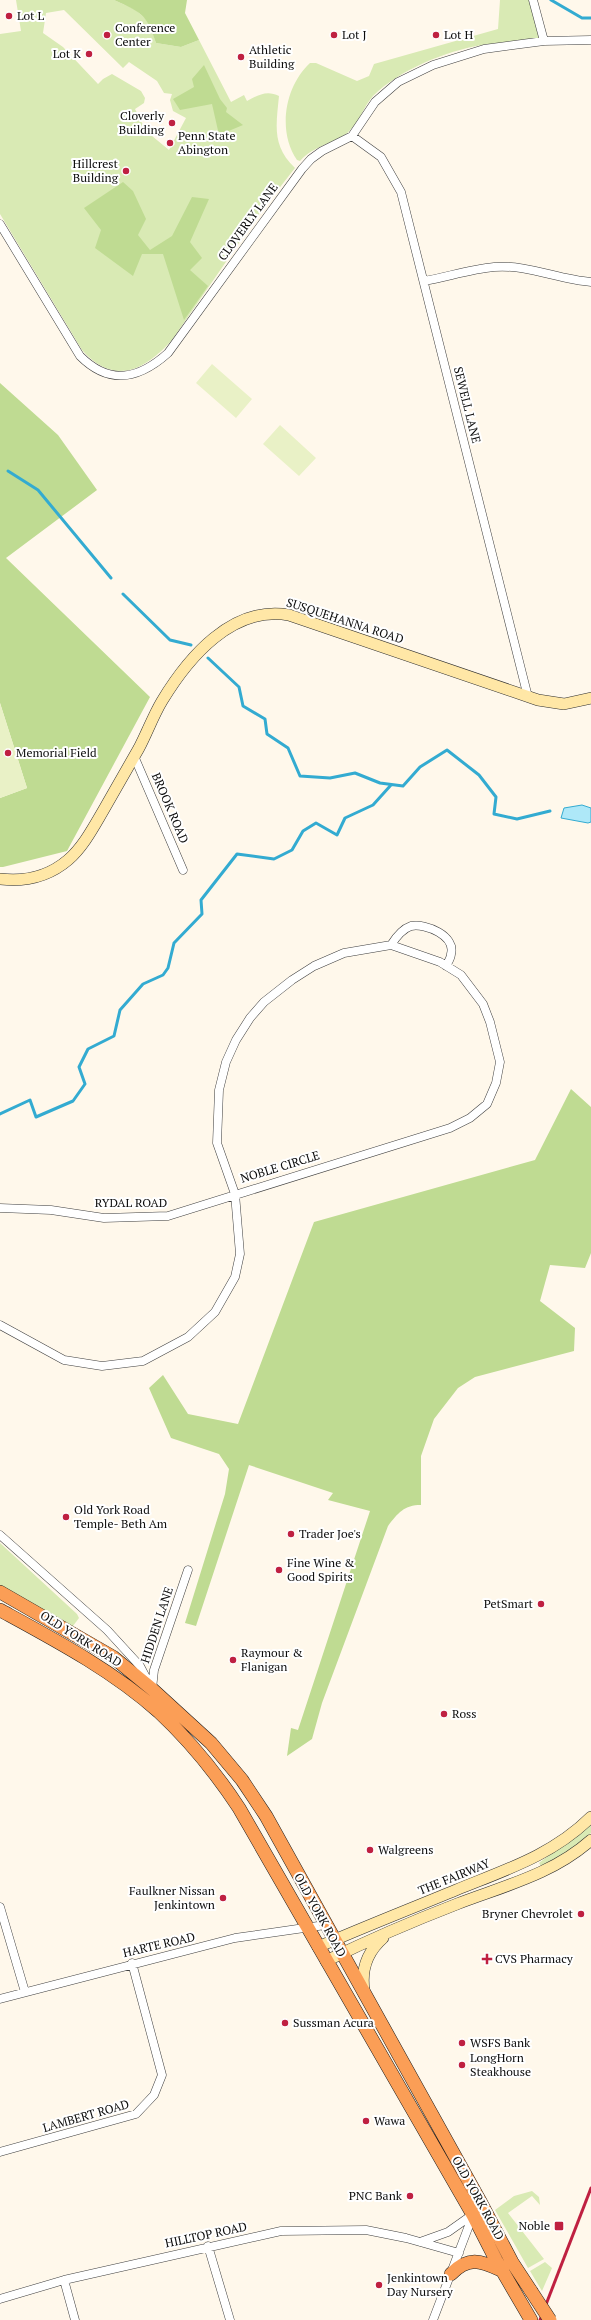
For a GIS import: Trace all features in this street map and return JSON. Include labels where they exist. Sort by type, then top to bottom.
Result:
[{"type":"highway","name":"OLD YORK ROAD","points":[[0,1592],[113,1657],[152,1689],[211,1743],[242,1780],[266,1816],[325,1925],[483,2206],[512,2262],[550,2320]]},
{"type":"highway","name":"OLD YORK ROAD","points":[[0,1610],[98,1667],[158,1711],[193,1747],[217,1776],[239,1808],[473,2215],[519,2303],[531,2320]]},
{"type":"highway","points":[[451,2274],[460,2265],[470,2261],[484,2263],[501,2270]]},
{"type":"main road","name":"SUSQUEHANNA ROAD","points":[[0,879],[28,880],[49,872],[68,860],[92,830],[134,756],[161,704],[184,669],[212,640],[238,622],[261,614],[276,613],[302,619],[528,697],[564,704],[591,698]]},
{"type":"main road","name":"THE FAIRWAY","points":[[318,1947],[503,1872],[538,1856],[568,1838],[591,1817]]},
{"type":"main road","points":[[326,1960],[393,1931],[549,1869],[573,1855],[591,1840]]},
{"type":"main road","points":[[364,1993],[363,1976],[369,1954],[378,1942],[393,1931]]},
{"type":"street","points":[[533,0],[544,41]]},
{"type":"street","name":"CLOVERLY LANE","points":[[0,224],[80,356],[89,365],[108,375],[131,376],[145,370],[168,353],[311,159],[352,136],[375,102],[385,91],[415,72],[484,49],[544,41],[591,40]]},
{"type":"street","name":"SEWELL LANE","points":[[352,136],[381,157],[402,192],[528,697]]},
{"type":"street","points":[[424,281],[494,267],[531,270],[576,281],[591,282]]},
{"type":"street","name":"BROOK ROAD","points":[[134,756],[183,870]]},
{"type":"street","points":[[391,945],[398,934],[411,926],[427,926],[440,933],[450,943],[452,954],[446,966]]},
{"type":"street","name":"NOBLE CIRCLE","points":[[391,945],[446,966],[461,975],[483,1004],[490,1022],[500,1062],[496,1083],[487,1104],[470,1118],[450,1128],[235,1194],[217,1143],[219,1090],[226,1062],[250,1018],[264,1002],[292,980],[314,966],[344,953],[391,945]]},
{"type":"street","points":[[0,1325],[64,1360],[102,1366],[143,1360],[188,1337],[215,1312],[235,1277],[240,1254],[235,1194]]},
{"type":"street","name":"RYDAL ROAD","points":[[0,1208],[51,1210],[104,1218],[168,1216],[235,1194]]},
{"type":"street","points":[[0,1535],[107,1630],[140,1666],[152,1689]]},
{"type":"street","name":"HIDDEN LANE","points":[[152,1689],[154,1670],[188,1570]]},
{"type":"street","points":[[0,1907],[25,1992]]},
{"type":"street","name":"HARTE ROAD","points":[[0,1999],[132,1963],[171,1955],[235,1938],[325,1925]]},
{"type":"street","name":"LAMBERT ROAD","points":[[0,2152],[136,2114],[154,2095],[162,2076],[132,1963]]},
{"type":"street","points":[[420,2242],[448,2232],[473,2215],[483,2206]]},
{"type":"street","points":[[433,2320],[473,2215]]},
{"type":"street","name":"HILLTOP ROAD","points":[[0,2299],[64,2280],[208,2246],[281,2231],[366,2230],[420,2242],[459,2253]]},
{"type":"street","points":[[208,2246],[230,2320]]},
{"type":"street","points":[[64,2280],[75,2320]]},
{"type":"green space","points":[[16,0],[114,0],[136,10],[149,22],[156,43],[181,47],[199,40],[231,102],[244,95],[247,101],[267,93],[279,96],[277,135],[282,152],[295,168],[259,214],[172,340],[151,360],[140,366],[128,370],[117,371],[106,368],[94,361],[82,350],[0,214],[0,34],[21,31]],"holes":[[[64,10],[123,68],[129,62],[157,81],[164,93],[172,94],[170,100],[173,111],[186,118],[169,150],[146,131],[135,109],[144,103],[145,98],[141,91],[112,74],[98,84],[63,47],[43,33],[46,13]]]},
{"type":"green space","points":[[114,0],[187,0],[185,13],[199,40],[181,47],[156,43],[149,25],[142,15]]},
{"type":"green space","points":[[500,0],[531,0],[540,39],[489,44],[468,48],[439,57],[409,70],[373,96],[357,121],[346,134],[313,150],[300,161],[297,160],[287,136],[287,109],[295,84],[301,73],[310,63],[316,63],[357,81],[369,76],[374,64],[498,29]]},
{"type":"green space","points":[[204,65],[220,99],[227,108],[226,112],[243,125],[219,135],[212,104],[180,110],[173,99],[194,87],[192,79]]},
{"type":"green space","points":[[123,182],[133,191],[146,219],[138,235],[150,250],[172,236],[192,197],[209,199],[190,242],[202,258],[190,270],[208,286],[184,320],[163,254],[142,254],[133,276],[95,248],[101,230],[84,208]]},
{"type":"green space","points":[[212,364],[252,399],[236,418],[196,383]]},
{"type":"green space","points":[[0,383],[58,435],[97,490],[6,558],[150,697],[67,851],[3,867],[0,867],[0,798],[27,788],[0,703]]},
{"type":"green space","points":[[280,425],[316,458],[299,476],[263,444]]},
{"type":"green space","name":"Memorial Field","points":[[0,703],[27,788],[0,798]]},
{"type":"green space","points":[[571,1089],[591,1107],[591,1253],[585,1268],[550,1265],[540,1301],[575,1328],[574,1351],[475,1377],[458,1388],[434,1419],[421,1456],[421,1505],[406,1508],[395,1517],[388,1526],[322,1703],[312,1739],[287,1756],[291,1728],[298,1730],[370,1511],[328,1500],[333,1493],[249,1465],[196,1626],[185,1623],[225,1494],[229,1469],[219,1454],[171,1438],[149,1388],[163,1375],[188,1414],[238,1424],[314,1222],[535,1160]]},
{"type":"green space","points":[[0,1543],[77,1614],[79,1618],[73,1626],[68,1626],[0,1587]]},
{"type":"green space","points":[[591,1822],[591,1833],[569,1851],[541,1866],[539,1863]]},
{"type":"green space","points":[[532,2191],[539,2197],[540,2205],[532,2196],[508,2213],[544,2259],[528,2268],[495,2210],[514,2196]]},
{"type":"green space","points":[[545,2262],[552,2268],[542,2291],[530,2271]]},
{"type":"water","points":[[582,805],[591,808],[591,822],[588,823],[561,818],[564,808]]},
{"type":"waterway","points":[[551,0],[582,18],[591,18]]},
{"type":"waterway","points":[[8,471],[38,490],[111,578]]},
{"type":"waterway","points":[[123,594],[170,640],[191,645]]},
{"type":"waterway","points":[[208,658],[239,687],[243,706],[265,719],[267,734],[288,748],[300,776],[330,778],[355,773],[380,783],[403,786],[420,767],[447,750],[479,775],[496,797],[494,814],[517,819],[550,811]]},
{"type":"waterway","points":[[0,1114],[30,1100],[36,1117],[73,1101],[85,1084],[79,1067],[88,1049],[114,1036],[120,1010],[143,984],[163,975],[168,968],[174,943],[202,914],[201,900],[237,854],[274,859],[292,850],[303,831],[316,823],[337,835],[345,818],[373,805],[391,785]]},
{"type":"railway","points":[[540,2320],[591,2188]]},
{"type":"place","name":"Lot L","points":[[9,16]]},
{"type":"place","name":"Conference Center","points":[[107,35]]},
{"type":"place","name":"Lot J","points":[[334,35]]},
{"type":"place","name":"Lot H","points":[[436,35]]},
{"type":"place","name":"Lot K","points":[[89,54]]},
{"type":"place","name":"Athletic Building","points":[[241,57]]},
{"type":"place","name":"Cloverly Building","points":[[172,123]]},
{"type":"place","name":"Penn State Abington","points":[[170,143]]},
{"type":"place","name":"Hillcrest Building","points":[[126,171]]},
{"type":"place","name":"Memorial Field","points":[[8,753]]},
{"type":"place","name":"Old York Road Temple- Beth Am","points":[[66,1517]]},
{"type":"place","name":"Trader Joe's","points":[[291,1534]]},
{"type":"place","name":"Fine Wine & Good Spirits","points":[[279,1570]]},
{"type":"place","name":"PetSmart","points":[[541,1604]]},
{"type":"place","name":"Raymour & Flanigan","points":[[233,1660]]},
{"type":"place","name":"Ross","points":[[444,1714]]},
{"type":"place","name":"Walgreens","points":[[370,1850]]},
{"type":"place","name":"Faulkner Nissan Jenkintown","points":[[223,1898]]},
{"type":"place","name":"Bryner Chevrolet","points":[[581,1914]]},
{"type":"place","name":"CVS Pharmacy","points":[[487,1959]]},
{"type":"place","name":"Sussman Acura","points":[[285,2023]]},
{"type":"place","name":"WSFS Bank","points":[[462,2043]]},
{"type":"place","name":"LongHorn Steakhouse","points":[[462,2065]]},
{"type":"place","name":"Wawa","points":[[366,2121]]},
{"type":"place","name":"PNC Bank","points":[[410,2196]]},
{"type":"place","name":"Noble","points":[[559,2226]]},
{"type":"place","name":"Jenkintown Day Nursery","points":[[379,2285]]}]
